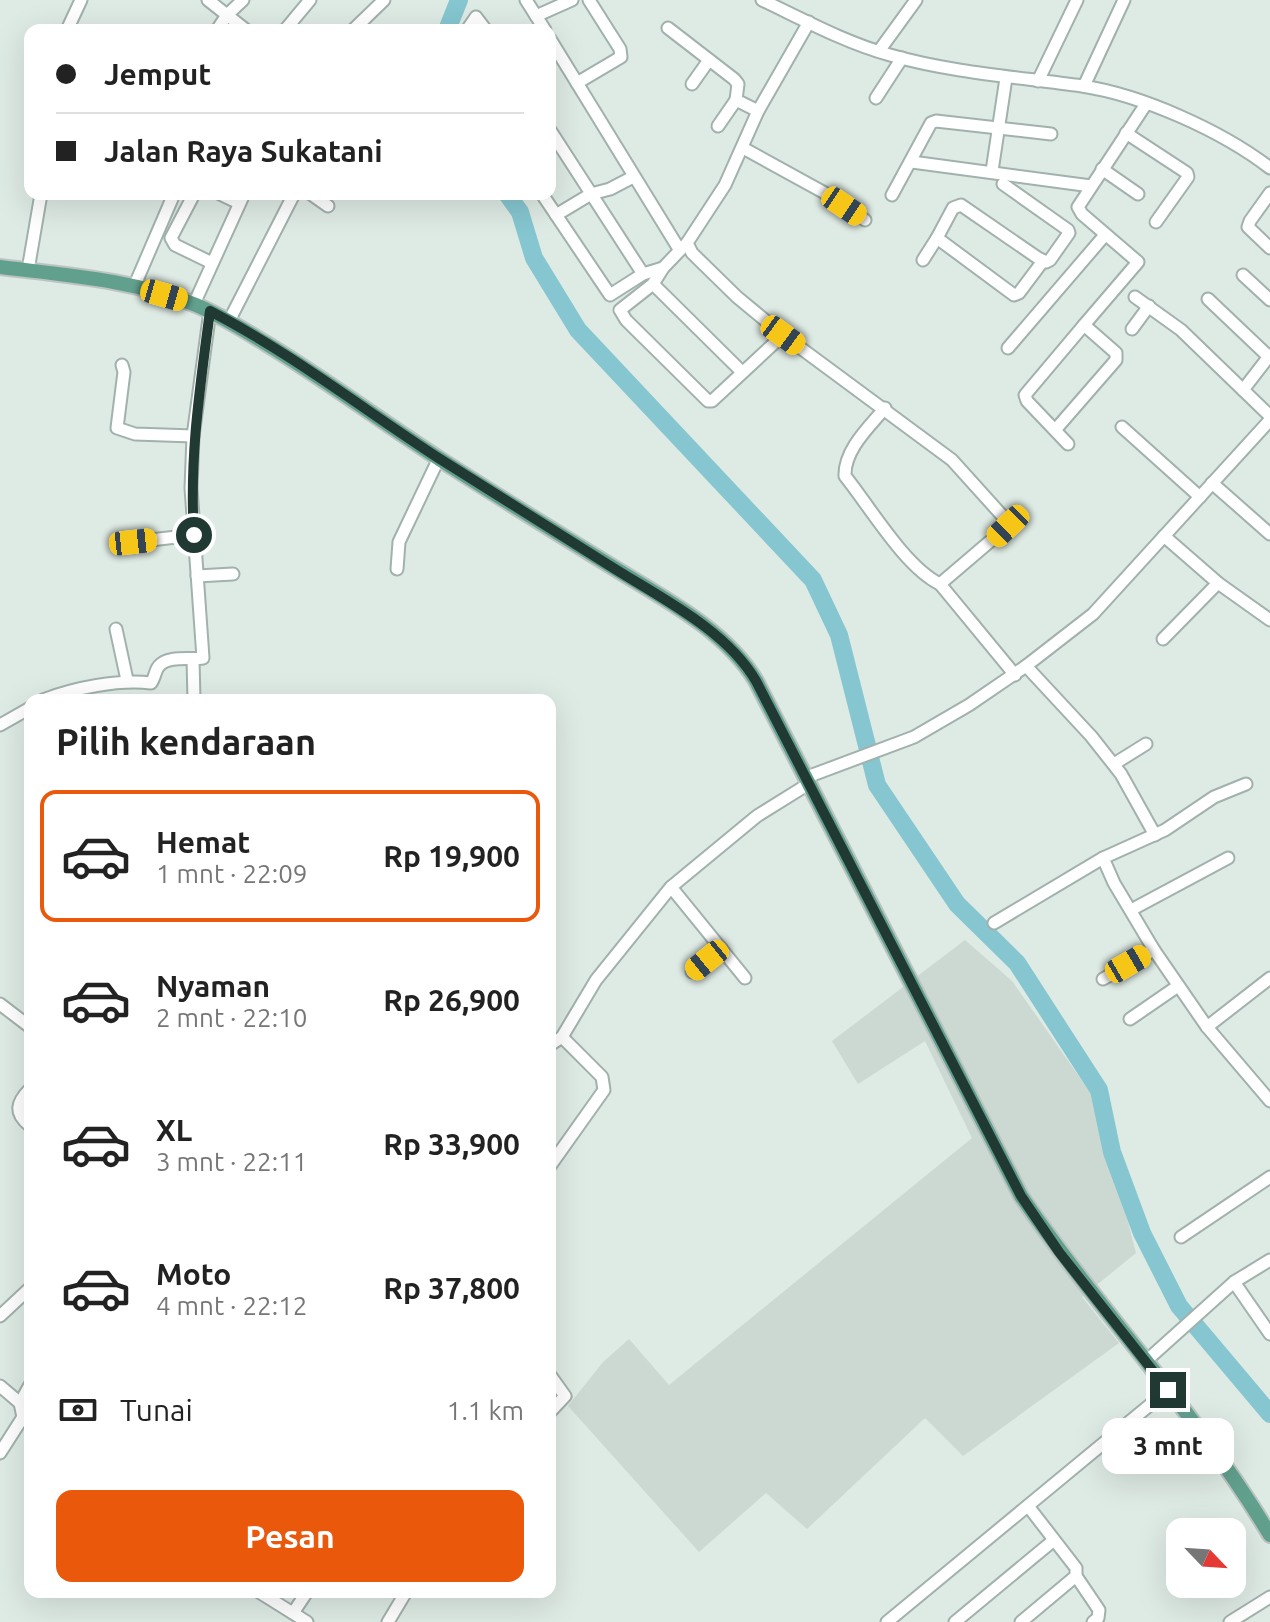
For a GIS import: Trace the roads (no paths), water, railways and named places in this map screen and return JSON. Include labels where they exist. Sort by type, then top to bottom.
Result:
[{"type":"main road","points":[[0,267],[129,286],[210,311],[302,365],[439,458],[655,594],[700,624],[729,649],[748,668],[808,780],[1021,1196],[1059,1252],[1245,1493],[1270,1535]]},
{"type":"street","points":[[70,24],[81,0]]},
{"type":"street","points":[[208,0],[238,24]]},
{"type":"street","points":[[221,24],[243,0]]},
{"type":"street","points":[[290,24],[310,0]]},
{"type":"street","points":[[359,24],[384,0]]},
{"type":"street","points":[[526,0],[541,24]]},
{"type":"street","points":[[536,16],[572,0]]},
{"type":"street","points":[[577,83],[621,57],[620,49],[589,0]]},
{"type":"street","points":[[762,0],[902,58],[1006,78],[1084,86],[1146,104],[1193,123],[1270,168]]},
{"type":"street","points":[[879,51],[916,0]]},
{"type":"street","points":[[1038,81],[1077,0]]},
{"type":"street","points":[[1084,86],[1124,0]]},
{"type":"street","points":[[620,310],[653,284],[725,185],[758,111],[809,22]]},
{"type":"street","points":[[668,28],[738,84],[736,100],[718,126]]},
{"type":"street","points":[[556,49],[633,177],[683,246],[783,335],[952,460],[1008,524],[987,547],[940,584]]},
{"type":"street","points":[[876,98],[902,58]]},
{"type":"street","points":[[692,84],[709,60]]},
{"type":"street","points":[[992,171],[1006,78]]},
{"type":"street","points":[[736,100],[758,111]]},
{"type":"street","points":[[1065,227],[1146,104]]},
{"type":"street","points":[[892,195],[931,123],[936,121],[1051,134]]},
{"type":"street","points":[[1126,133],[1187,173],[1188,177],[1156,222]]},
{"type":"street","points":[[556,139],[643,274]]},
{"type":"street","points":[[743,148],[823,192],[865,220]]},
{"type":"street","points":[[912,162],[1091,186]]},
{"type":"street","points":[[1102,169],[1138,194]]},
{"type":"street","points":[[556,215],[591,194],[610,189],[633,177]]},
{"type":"street","points":[[923,260],[953,208],[961,205],[1043,261],[1050,260],[1069,233],[1065,227],[1003,184]]},
{"type":"street","points":[[1270,193],[1248,227],[1270,248]]},
{"type":"street","points":[[28,270],[40,200]]},
{"type":"street","points":[[129,286],[171,200]]},
{"type":"street","points":[[191,200],[171,238],[175,245],[212,263]]},
{"type":"street","points":[[194,304],[240,200]]},
{"type":"street","points":[[229,321],[291,200]]},
{"type":"street","points":[[320,200],[328,206]]},
{"type":"street","points":[[546,200],[626,320],[708,401],[712,401],[783,335]]},
{"type":"street","points":[[1068,444],[1027,401],[1025,395],[1138,262],[1079,210]]},
{"type":"street","points":[[1008,348],[1105,235]]},
{"type":"street","points":[[937,238],[1014,295],[1019,293],[1043,261]]},
{"type":"street","points":[[610,295],[643,274],[663,268]]},
{"type":"street","points":[[1243,275],[1270,300]]},
{"type":"street","points":[[653,284],[742,372]]},
{"type":"street","points":[[556,1041],[562,1037],[596,980],[671,887],[757,816],[808,780],[914,737],[1015,675],[1093,614],[1270,421],[1181,330],[1135,297]]},
{"type":"street","points":[[1208,299],[1269,356],[1243,390]]},
{"type":"street","points":[[1132,329],[1149,306]]},
{"type":"street","points":[[62,694],[127,680],[151,683],[157,667],[164,662],[201,660],[205,655],[191,488],[193,436],[210,311]]},
{"type":"street","points":[[1056,429],[1116,360],[1116,353],[1084,325]]},
{"type":"street","points":[[122,365],[124,372],[117,428],[135,434],[193,436]]},
{"type":"street","points":[[885,408],[855,445],[844,470],[845,476],[869,511],[912,561],[940,584],[1015,675]]},
{"type":"street","points":[[1122,427],[1200,497]]},
{"type":"street","points":[[397,569],[399,542],[439,458]]},
{"type":"street","points":[[1212,483],[1270,534]]},
{"type":"street","points":[[133,542],[194,535]]},
{"type":"street","points":[[1164,536],[1218,583],[1270,620]]},
{"type":"street","points":[[197,576],[233,574]]},
{"type":"street","points":[[1163,639],[1218,583]]},
{"type":"street","points":[[116,629],[127,680]]},
{"type":"street","points":[[193,659],[194,694]]},
{"type":"street","points":[[1026,666],[1114,764],[1133,792],[1155,835]]},
{"type":"street","points":[[0,725],[24,711]]},
{"type":"street","points":[[1114,764],[1146,744]]},
{"type":"street","points":[[994,923],[1103,858],[1155,835],[1214,797],[1246,784]]},
{"type":"street","points":[[1103,858],[1114,883],[1178,986],[1207,1027],[1270,1101]]},
{"type":"street","points":[[1131,910],[1228,858]]},
{"type":"street","points":[[671,887],[745,978]]},
{"type":"street","points":[[692,972],[721,948]]},
{"type":"street","points":[[1103,979],[1154,950]]},
{"type":"street","points":[[1207,1027],[1270,978]]},
{"type":"street","points":[[1130,1019],[1178,986]]},
{"type":"street","points":[[0,1004],[24,1022]]},
{"type":"street","points":[[556,1158],[604,1090],[602,1077],[562,1037]]},
{"type":"street","points":[[24,1097],[18,1112],[24,1121]]},
{"type":"street","points":[[1181,1237],[1270,1177]]},
{"type":"street","points":[[1146,1361],[1234,1282],[1270,1260]]},
{"type":"street","points":[[1234,1282],[1266,1320],[1270,1334]]},
{"type":"street","points":[[0,1316],[24,1294]]},
{"type":"street","points":[[556,1383],[565,1396],[556,1406]]},
{"type":"street","points":[[0,1386],[20,1403],[24,1413]]},
{"type":"street","points":[[887,1622],[1168,1390]]},
{"type":"street","points":[[20,1403],[24,1396]]},
{"type":"street","points":[[0,1453],[24,1424]]},
{"type":"street","points":[[1028,1506],[1076,1568],[1076,1576],[1099,1610],[1098,1618],[1093,1622]]},
{"type":"street","points":[[955,1622],[1054,1540]]},
{"type":"street","points":[[1021,1622],[1076,1576]]},
{"type":"street","points":[[1230,1622],[1270,1597]]},
{"type":"street","points":[[267,1598],[292,1616],[307,1622]]},
{"type":"street","points":[[292,1616],[303,1598]]},
{"type":"street","points":[[388,1622],[402,1598]]},
{"type":"waterway","points":[[449,24],[459,0]]},
{"type":"waterway","points":[[511,200],[520,212],[534,258],[578,330],[813,580],[839,635],[877,785],[957,904],[1017,963],[1099,1090],[1112,1152],[1142,1233],[1179,1306],[1270,1414]]}]
